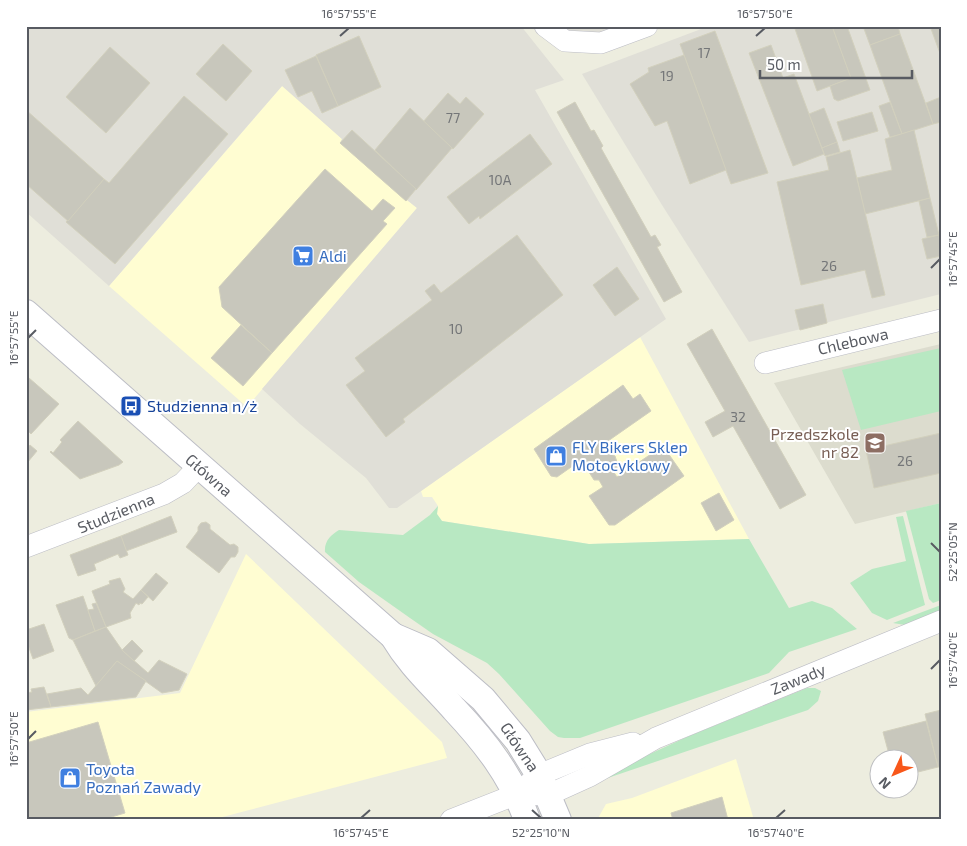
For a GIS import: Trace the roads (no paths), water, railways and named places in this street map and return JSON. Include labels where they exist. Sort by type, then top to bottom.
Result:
[{"type":"street","points":[[545,26],[565,41],[601,42],[647,26]]},
{"type":"street","name":"Główna","points":[[26,313],[393,636],[416,670],[454,708],[487,746],[517,794],[527,820]]},
{"type":"street","name":"Chlebowa","points":[[765,363],[941,320]]},
{"type":"street","name":"Studzienna","points":[[26,547],[164,494],[183,483],[199,466]]},
{"type":"street","name":"Zawady","points":[[451,820],[543,785],[590,754],[656,738],[941,620]]},
{"type":"street","name":"Główna","points":[[393,636],[428,650],[477,693],[518,741],[543,785],[558,820]]},
{"type":"place","name":"Aldi","points":[[303,256]]},
{"type":"place","name":"Studzienna n/ż","points":[[131,406]]},
{"type":"place","name":"Przedszkole nr 82","points":[[875,443]]},
{"type":"place","name":"FLY Bikers Sklep Motocyklowy","points":[[556,456]]},
{"type":"place","name":"Toyota Poznań Zawady","points":[[70,778]]}]
